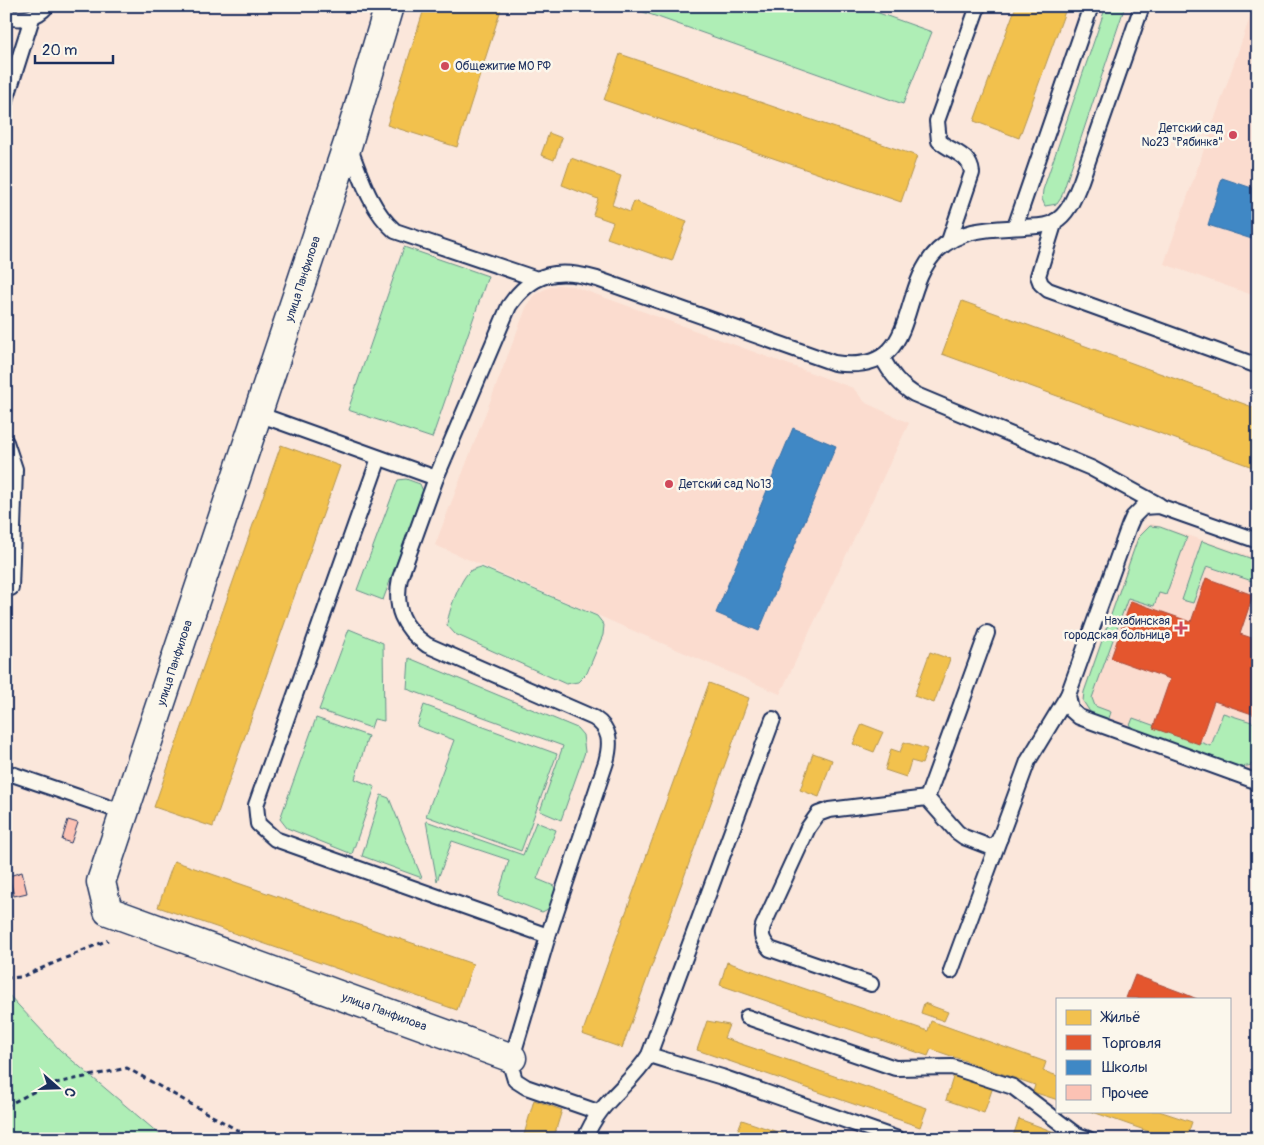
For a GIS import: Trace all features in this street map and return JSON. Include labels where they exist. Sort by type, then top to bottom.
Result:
[{"type":"street","name":"улица Панфилова","points":[[389,6],[348,144],[102,882],[108,911],[512,1058]]},
{"type":"lane","points":[[6,100],[32,18],[47,6]]},
{"type":"lane","points":[[949,241],[972,173],[971,163],[965,156],[950,150],[939,141],[937,122],[978,6]]},
{"type":"lane","points":[[1015,227],[1092,6]]},
{"type":"lane","points":[[598,1112],[526,1087],[515,1080],[512,1070],[512,1058],[548,936],[606,762],[610,740],[602,723],[594,718],[427,645],[410,632],[405,625],[401,616],[397,592],[436,478],[509,306],[518,292],[537,279],[553,273],[581,274],[834,363],[860,364],[882,357],[891,351],[899,339],[926,266],[936,252],[949,241],[963,233],[1041,226],[1055,221],[1064,214],[1075,195],[1142,6]]},
{"type":"lane","points":[[6,17],[18,19],[32,18]]},
{"type":"lane","points":[[348,144],[372,204],[382,220],[394,231],[537,279]]},
{"type":"lane","points":[[1055,221],[1038,276],[1048,290],[1258,366]]},
{"type":"lane","points":[[882,357],[895,379],[914,394],[1091,468],[1159,506],[1258,541]]},
{"type":"lane","points":[[258,414],[436,478]]},
{"type":"lane","points":[[6,442],[15,470],[11,588]]},
{"type":"lane","points":[[379,458],[256,805],[258,824],[275,839],[548,936]]},
{"type":"lane","points":[[951,971],[1028,762],[1068,695],[1133,517],[1143,507],[1159,506]]},
{"type":"lane","points":[[927,798],[986,633]]},
{"type":"lane","points":[[1068,695],[1071,710],[1079,717],[1258,782]]},
{"type":"lane","points":[[585,1139],[598,1112],[636,1074],[649,1055],[773,719]]},
{"type":"lane","points":[[6,772],[125,813]]},
{"type":"lane","points":[[927,798],[964,837],[990,847],[1000,838]]},
{"type":"lane","points":[[871,984],[770,949],[763,942],[761,933],[763,926],[808,828],[818,814],[829,810],[927,798]]},
{"type":"lane","points":[[747,1017],[895,1068],[952,1068],[1013,1088],[1074,1136],[1088,1139]]},
{"type":"lane","points":[[649,1055],[722,1077],[898,1139]]},
{"type":"path","points":[[6,978],[21,977],[145,925]]},
{"type":"path","points":[[6,1106],[47,1085],[127,1068],[253,1139]]},
{"type":"shaded area","name":"Детский сад №23 \"Рябинка\"","points":[[1254,6],[1258,6],[1258,297],[1164,264]]},
{"type":"shaded area","name":"Детский сад №13","points":[[557,285],[573,286],[853,388],[866,403],[909,423],[780,694],[435,545],[526,308],[533,296]]},
{"type":"shaded area","name":"Нахабинская городская больница","points":[[1153,524],[1258,558],[1258,777],[1090,717],[1082,705],[1081,698],[1137,536],[1146,525]]},
{"type":"green space","points":[[635,6],[859,6],[932,32],[903,104],[638,10]]},
{"type":"green space","points":[[1106,6],[1125,6],[1061,198],[1057,204],[1045,206],[1042,199],[1043,190]]},
{"type":"green space","points":[[404,247],[488,276],[432,438],[348,410]]},
{"type":"green space","points":[[406,479],[420,484],[423,491],[383,600],[357,590],[398,480]]},
{"type":"green space","points":[[1150,526],[1160,527],[1187,537],[1166,595],[1159,593],[1154,606],[1128,598],[1092,698],[1095,706],[1111,712],[1108,721],[1092,715],[1083,701],[1084,692],[1138,538]]},
{"type":"green space","points":[[1202,541],[1258,561],[1258,583],[1207,566],[1193,603],[1182,600]]},
{"type":"green space","points":[[481,567],[597,616],[604,625],[603,635],[587,673],[578,682],[566,684],[455,634],[447,625],[452,605],[462,581],[470,571]]},
{"type":"green space","points":[[349,629],[383,643],[384,721],[374,719],[371,728],[319,710]]},
{"type":"green space","points":[[409,658],[577,728],[583,735],[585,752],[561,820],[540,811],[563,746],[407,689]]},
{"type":"green space","points":[[424,705],[557,754],[521,851],[426,816],[454,740],[417,726]]},
{"type":"green space","points":[[1223,713],[1258,724],[1258,757],[1253,764],[1240,767],[1129,728],[1133,718],[1211,746]]},
{"type":"green space","points":[[316,718],[368,736],[355,779],[375,787],[352,854],[287,828],[280,819]]},
{"type":"green space","points":[[381,795],[389,798],[422,878],[362,856]]},
{"type":"green space","points":[[426,821],[523,855],[536,822],[556,830],[537,879],[554,886],[554,902],[542,912],[498,895],[509,860],[452,841],[437,881]]},
{"type":"green space","points":[[6,992],[60,1050],[165,1139],[6,1139]]},
{"type":"building: Жильё","name":"Общежитие МО РФ","points":[[425,6],[502,6],[457,147],[387,125]]},
{"type":"building: Жильё","points":[[1016,6],[1067,6],[1019,138],[974,121]]},
{"type":"building: Жильё","points":[[620,54],[917,156],[901,202],[604,100]]},
{"type":"building: Жильё","points":[[549,133],[562,138],[554,160],[541,155]]},
{"type":"building: Жильё","points":[[571,158],[621,176],[612,205],[630,212],[634,201],[687,221],[672,261],[607,238],[613,222],[593,215],[598,199],[562,185]]},
{"type":"building: Жильё","points":[[962,301],[1258,409],[1258,469],[942,354]]},
{"type":"building: Жильё","points":[[281,445],[340,466],[213,827],[154,807]]},
{"type":"building: Жильё","points":[[930,652],[950,659],[934,703],[914,696]]},
{"type":"building: Жильё","points":[[709,683],[749,698],[622,1048],[582,1034]]},
{"type":"building: Жильё","points":[[862,724],[883,732],[874,752],[853,744]]},
{"type":"building: Жильё","points":[[904,742],[927,749],[922,764],[911,761],[906,777],[885,770],[891,749],[900,752]]},
{"type":"building: Жильё","points":[[813,753],[832,760],[819,797],[800,790]]},
{"type":"building: Жильё","points":[[174,861],[473,964],[457,1010],[158,907]]},
{"type":"building: Жильё","points":[[727,962],[928,1031],[931,1021],[1046,1062],[1043,1071],[1056,1075],[1056,1099],[1033,1092],[1035,1085],[931,1049],[928,1056],[720,985]]},
{"type":"building: Жильё","points":[[924,1003],[948,1012],[944,1021],[921,1013]]},
{"type":"building: Жильё","points":[[707,1021],[729,1025],[724,1038],[927,1108],[920,1127],[697,1050]]},
{"type":"building: Жильё","points":[[954,1074],[993,1087],[984,1113],[946,1100]]},
{"type":"building: Жильё","points":[[534,1100],[562,1110],[553,1139],[523,1138]]},
{"type":"building: Жильё","points":[[1093,1112],[1162,1112],[1192,1122],[1186,1139],[1170,1139]]},
{"type":"building: Жильё","points":[[1019,1119],[1057,1133],[1055,1139],[1012,1139]]},
{"type":"building: Жильё","points":[[742,1120],[792,1137],[734,1139]]},
{"type":"building: Жильё","points":[[688,1132],[708,1139],[685,1139]]},
{"type":"building: Торговля","points":[[1206,578],[1253,595],[1240,634],[1258,640],[1258,716],[1214,701],[1199,744],[1153,728],[1170,679],[1111,658],[1131,601],[1191,622]]},
{"type":"building: Торговля","points":[[1135,975],[1195,998],[1126,998]]},
{"type":"building: Школы","points":[[1222,178],[1258,190],[1258,241],[1208,225]]},
{"type":"building: Школы","points":[[793,428],[836,446],[759,631],[716,613]]},
{"type":"building: Прочее","points":[[68,820],[78,823],[71,843],[62,840]]},
{"type":"building: Прочее","points":[[22,872],[27,893],[14,896],[9,876]]},
{"type":"place","name":"Общежитие МО РФ","points":[[445,66]]},
{"type":"place","name":"Детский сад №23 \"Рябинка\"","points":[[1233,135]]},
{"type":"place","name":"Детский сад №13","points":[[669,484]]},
{"type":"place","name":"Нахабинская городская больница","points":[[1181,628]]}]
